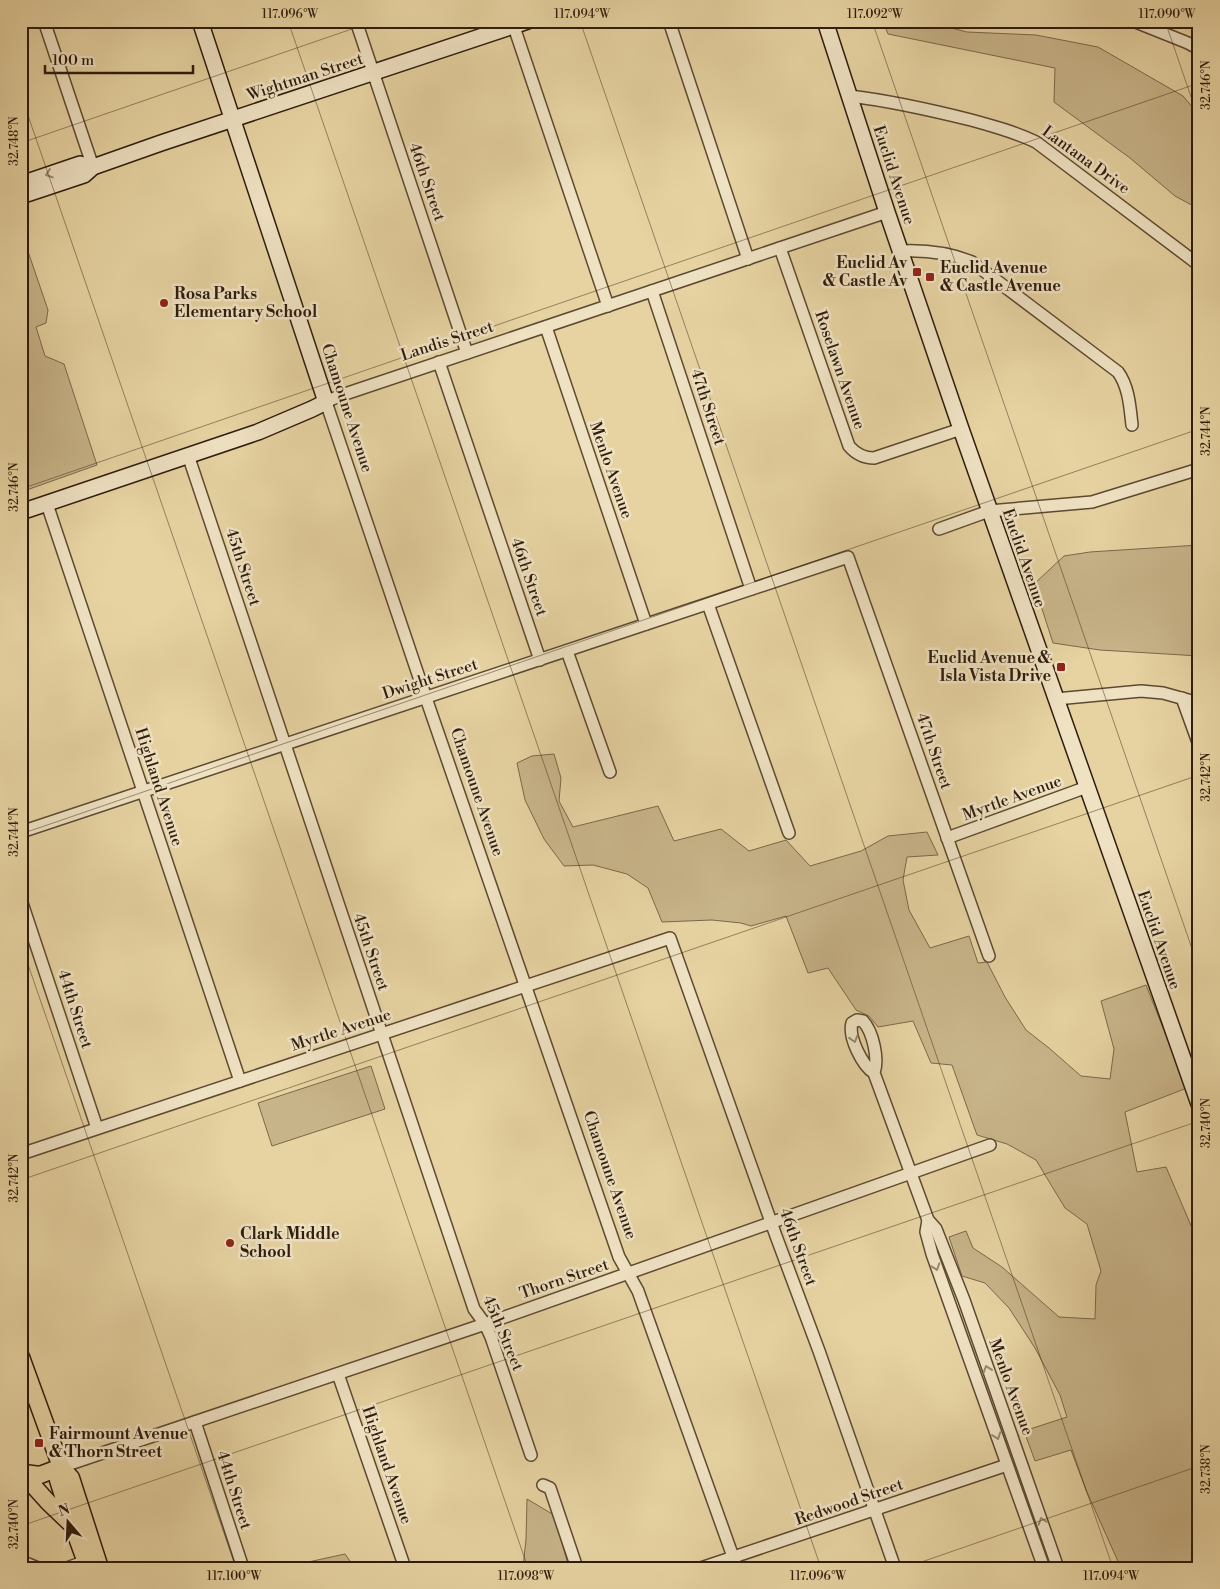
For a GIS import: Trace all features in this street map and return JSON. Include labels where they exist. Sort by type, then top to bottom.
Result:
[{"type":"main road","name":"Chamoune Avenue","points":[[200,21],[326,402]]},
{"type":"main road","name":"Euclid Avenue","points":[[825,21],[900,251],[989,512],[1087,787],[1193,1070],[1199,1104]]},
{"type":"main road","name":"Wightman Street","points":[[21,196],[84,175],[93,167],[518,23]]},
{"type":"main road","name":"Wightman Street","points":[[21,184],[80,164],[93,167]]},
{"type":"main road","name":"Landis Street","points":[[21,512],[258,432],[326,402]]},
{"type":"main road","points":[[21,1358],[61,1467],[72,1478],[91,1566]]},
{"type":"main road","points":[[22,1473],[40,1475],[61,1467]]},
{"type":"main road","points":[[61,1467],[58,1480],[72,1524],[91,1566]]},
{"type":"main road","points":[[22,1473],[48,1502],[72,1524]]},
{"type":"street","points":[[44,21],[93,167]]},
{"type":"street","name":"46th Street","points":[[356,21],[467,353]]},
{"type":"street","points":[[669,21],[748,259]]},
{"type":"street","points":[[1133,21],[1199,49]]},
{"type":"street","points":[[518,23],[608,306]]},
{"type":"street","name":"Lantana Drive","points":[[850,96],[871,98],[940,112],[1016,133],[1036,142],[1199,265]]},
{"type":"street","name":"Landis Street","points":[[326,402],[439,362],[887,212]]},
{"type":"street","name":"Roselawn Avenue","points":[[780,248],[849,446],[853,451],[868,458],[874,458],[961,429]]},
{"type":"street","points":[[900,251],[916,250],[960,257],[972,262],[1118,372],[1122,378],[1129,403],[1132,425]]},
{"type":"street","name":"47th Street","points":[[652,291],[751,589]]},
{"type":"street","name":"Menlo Avenue","points":[[546,327],[646,624]]},
{"type":"street","name":"46th Street","points":[[439,362],[540,660]]},
{"type":"street","name":"Chamoune Avenue","points":[[326,402],[619,1257],[630,1273],[641,1300],[736,1563]]},
{"type":"street","name":"45th Street","points":[[188,455],[474,1309],[485,1324],[491,1337],[531,1455]]},
{"type":"street","points":[[939,529],[989,512],[1092,502],[1199,469]]},
{"type":"street","name":"Highland Avenue","points":[[47,504],[240,1081]]},
{"type":"street","name":"47th Street","points":[[848,557],[989,956]]},
{"type":"street","name":"Dwight Street","points":[[21,832],[848,557]]},
{"type":"street","points":[[708,604],[789,833]]},
{"type":"street","points":[[567,651],[610,772]]},
{"type":"street","points":[[1056,699],[1140,691],[1163,693],[1199,703]]},
{"type":"street","points":[[1182,698],[1199,745]]},
{"type":"street","name":"Myrtle Avenue","points":[[947,838],[1087,787]]},
{"type":"street","name":"44th Street","points":[[21,900],[97,1128]]},
{"type":"street","name":"46th Street","points":[[670,938],[895,1568]]},
{"type":"street","name":"Myrtle Avenue","points":[[21,1154],[670,938]]},
{"type":"street","name":"Menlo Avenue","points":[[874,1073],[928,1220],[936,1229],[964,1300],[1058,1568]]},
{"type":"street","name":"Thorn Street","points":[[61,1467],[485,1324],[990,1145]]},
{"type":"street","name":"Menlo Avenue","points":[[928,1220],[926,1232],[932,1254],[1044,1568]]},
{"type":"street","name":"Highland Avenue","points":[[338,1374],[405,1568]]},
{"type":"street","name":"44th Street","points":[[195,1422],[243,1568]]},
{"type":"street","name":"Redwood Street","points":[[701,1568],[736,1563],[874,1511],[1008,1465]]},
{"type":"street","points":[[543,1485],[550,1488],[577,1568]]},
{"type":"street","points":[[21,1562],[38,1568]]},
{"type":"street","points":[[67,1568],[91,1566]]},
{"type":"shaded area","points":[[883,21],[924,21],[967,32],[1036,35],[1098,47],[1183,96],[1199,115],[1199,209],[1175,196],[1130,158],[1054,102],[1055,68],[888,34]]},
{"type":"shaded area","points":[[21,231],[48,310],[46,323],[36,327],[45,356],[64,364],[97,465],[21,492]]},
{"type":"shaded area","points":[[1199,545],[1199,656],[1100,650],[1053,643],[1034,584],[1064,556],[1090,552]]},
{"type":"shaded area","points":[[554,754],[561,778],[559,801],[573,827],[658,806],[674,841],[721,829],[749,851],[786,840],[810,866],[861,851],[888,836],[927,832],[938,855],[907,857],[903,880],[909,910],[930,948],[969,936],[978,963],[987,962],[1005,997],[1026,1030],[1081,1076],[1110,1079],[1114,1049],[1101,1001],[1146,985],[1187,1088],[1125,1112],[1137,1172],[1166,1167],[1195,1235],[1199,1234],[1199,1568],[1121,1568],[1086,1490],[1071,1450],[1035,1461],[1024,1431],[1067,1417],[1060,1395],[1035,1348],[1009,1308],[985,1283],[962,1276],[949,1237],[966,1231],[973,1248],[1002,1267],[1059,1317],[1095,1319],[1096,1285],[1101,1271],[1087,1224],[1065,1208],[1036,1160],[1007,1144],[977,1135],[952,1065],[931,1063],[913,1021],[878,1027],[869,1016],[856,1010],[828,968],[808,973],[786,916],[751,926],[712,920],[662,922],[648,888],[627,874],[593,865],[564,866],[544,839],[525,800],[517,763],[532,756]]},
{"type":"shaded area","points":[[371,1066],[385,1109],[272,1146],[258,1103]]},
{"type":"shaded area","points":[[527,1499],[554,1515],[569,1568],[523,1568]]},
{"type":"shaded area","points":[[345,1554],[355,1568],[302,1568],[299,1564]]},
{"type":"place","name":"Euclid Av & Castle Av","points":[[917,272]]},
{"type":"place","name":"Euclid Avenue & Castle Avenue","points":[[930,277]]},
{"type":"place","name":"Rosa Parks Elementary School","points":[[164,303]]},
{"type":"place","name":"Euclid Avenue & Isla Vista Drive","points":[[1061,667]]},
{"type":"place","name":"Clark Middle School","points":[[230,1243]]},
{"type":"place","name":"Fairmount Avenue & Thorn Street","points":[[39,1443]]}]
